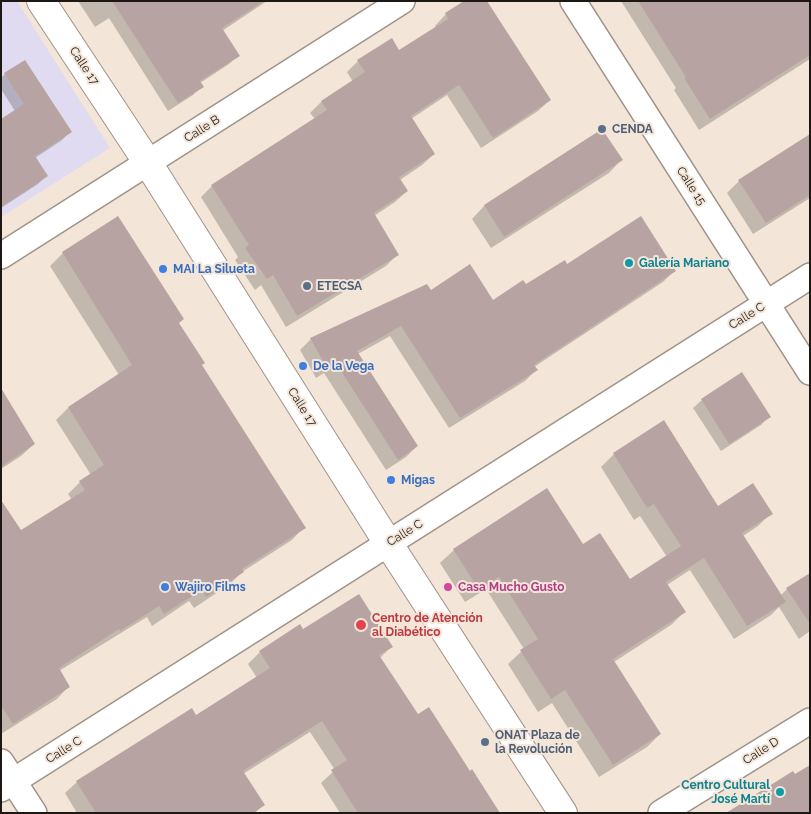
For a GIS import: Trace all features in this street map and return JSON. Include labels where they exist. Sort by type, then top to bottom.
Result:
[{"type":"street","name":"Calle 17","points":[[41,1],[148,163],[388,543],[563,813]]},
{"type":"street","name":"Calle B","points":[[1,256],[402,1]]},
{"type":"street","name":"Calle 15","points":[[573,1],[810,372]]},
{"type":"street","name":"Calle C","points":[[5,777],[388,543],[810,276]]},
{"type":"street","name":"Calle D","points":[[661,813],[810,721]]},
{"type":"street","points":[[5,777],[34,813]]},
{"type":"shaded area","points":[[1,1],[17,1],[110,148],[1,217]]},
{"type":"building","points":[[112,1],[264,1],[222,28],[240,56],[200,81],[204,87],[178,103]]},
{"type":"building","points":[[464,1],[487,1],[551,100],[493,138],[459,85],[411,116],[435,154],[399,177],[408,191],[374,213],[399,255],[297,316],[273,275],[267,279],[245,248],[249,245],[211,185],[327,110],[321,101],[365,72],[357,60],[392,38],[399,50],[448,19],[445,13]]},
{"type":"building","points":[[638,1],[810,1],[810,55],[710,119]]},
{"type":"building","points":[[25,60],[72,132],[35,156],[48,176],[1,207],[1,119],[24,104],[4,73]]},
{"type":"building","points":[[602,129],[623,160],[504,237],[484,205]]},
{"type":"building","points":[[810,134],[810,195],[766,223],[738,180]]},
{"type":"building","points":[[118,216],[184,319],[179,323],[205,363],[202,365],[306,528],[242,569],[244,572],[206,597],[202,590],[164,614],[159,606],[120,631],[119,629],[59,668],[70,687],[13,724],[1,706],[1,500],[21,530],[85,490],[79,481],[104,465],[68,407],[132,365],[62,252]]},
{"type":"building","points":[[641,216],[676,271],[534,365],[538,370],[460,418],[401,326],[357,351],[418,446],[398,460],[336,363],[327,368],[310,338],[427,284],[431,290],[470,264],[493,300],[523,280],[526,284],[565,260],[567,264]]},
{"type":"building","points":[[742,372],[771,417],[729,444],[701,399]]},
{"type":"building","points":[[1,388],[35,444],[1,467]]},
{"type":"building","points":[[664,420],[718,506],[753,483],[773,514],[742,533],[786,602],[747,626],[704,558],[666,582],[686,612],[613,659],[661,734],[613,765],[565,690],[551,699],[520,650],[538,639],[499,577],[479,590],[453,549],[547,488],[583,544],[600,533],[630,579],[681,546],[654,504],[647,508],[613,453]]},
{"type":"building","points":[[810,573],[810,624],[786,588]]},
{"type":"building","points":[[359,594],[393,647],[379,655],[418,714],[429,707],[470,771],[472,769],[500,813],[358,813],[331,770],[347,760],[322,721],[243,771],[265,805],[253,813],[96,813],[76,781],[192,708],[196,715],[270,668],[259,651],[300,624],[303,629]]},
{"type":"building","name":"Centro Cultural José Martí","points":[[810,765],[810,813],[726,813],[793,771],[795,774]]},
{"type":"place","name":"CENDA","points":[[602,129]]},
{"type":"place","name":"Galería Mariano","points":[[629,263]]},
{"type":"place","name":"MAI La Silueta","points":[[163,269]]},
{"type":"place","name":"ETECSA","points":[[307,286]]},
{"type":"place","name":"De la Vega","points":[[303,366]]},
{"type":"place","name":"Migas","points":[[391,480]]},
{"type":"place","name":"Wajiro Films","points":[[165,587]]},
{"type":"place","name":"Casa Mucho Gusto","points":[[448,587]]},
{"type":"place","name":"Centro de Atención al Diabético","points":[[361,625]]},
{"type":"place","name":"ONAT Plaza de la Revolución","points":[[485,742]]},
{"type":"place","name":"Centro Cultural José Martí","points":[[780,792]]}]
